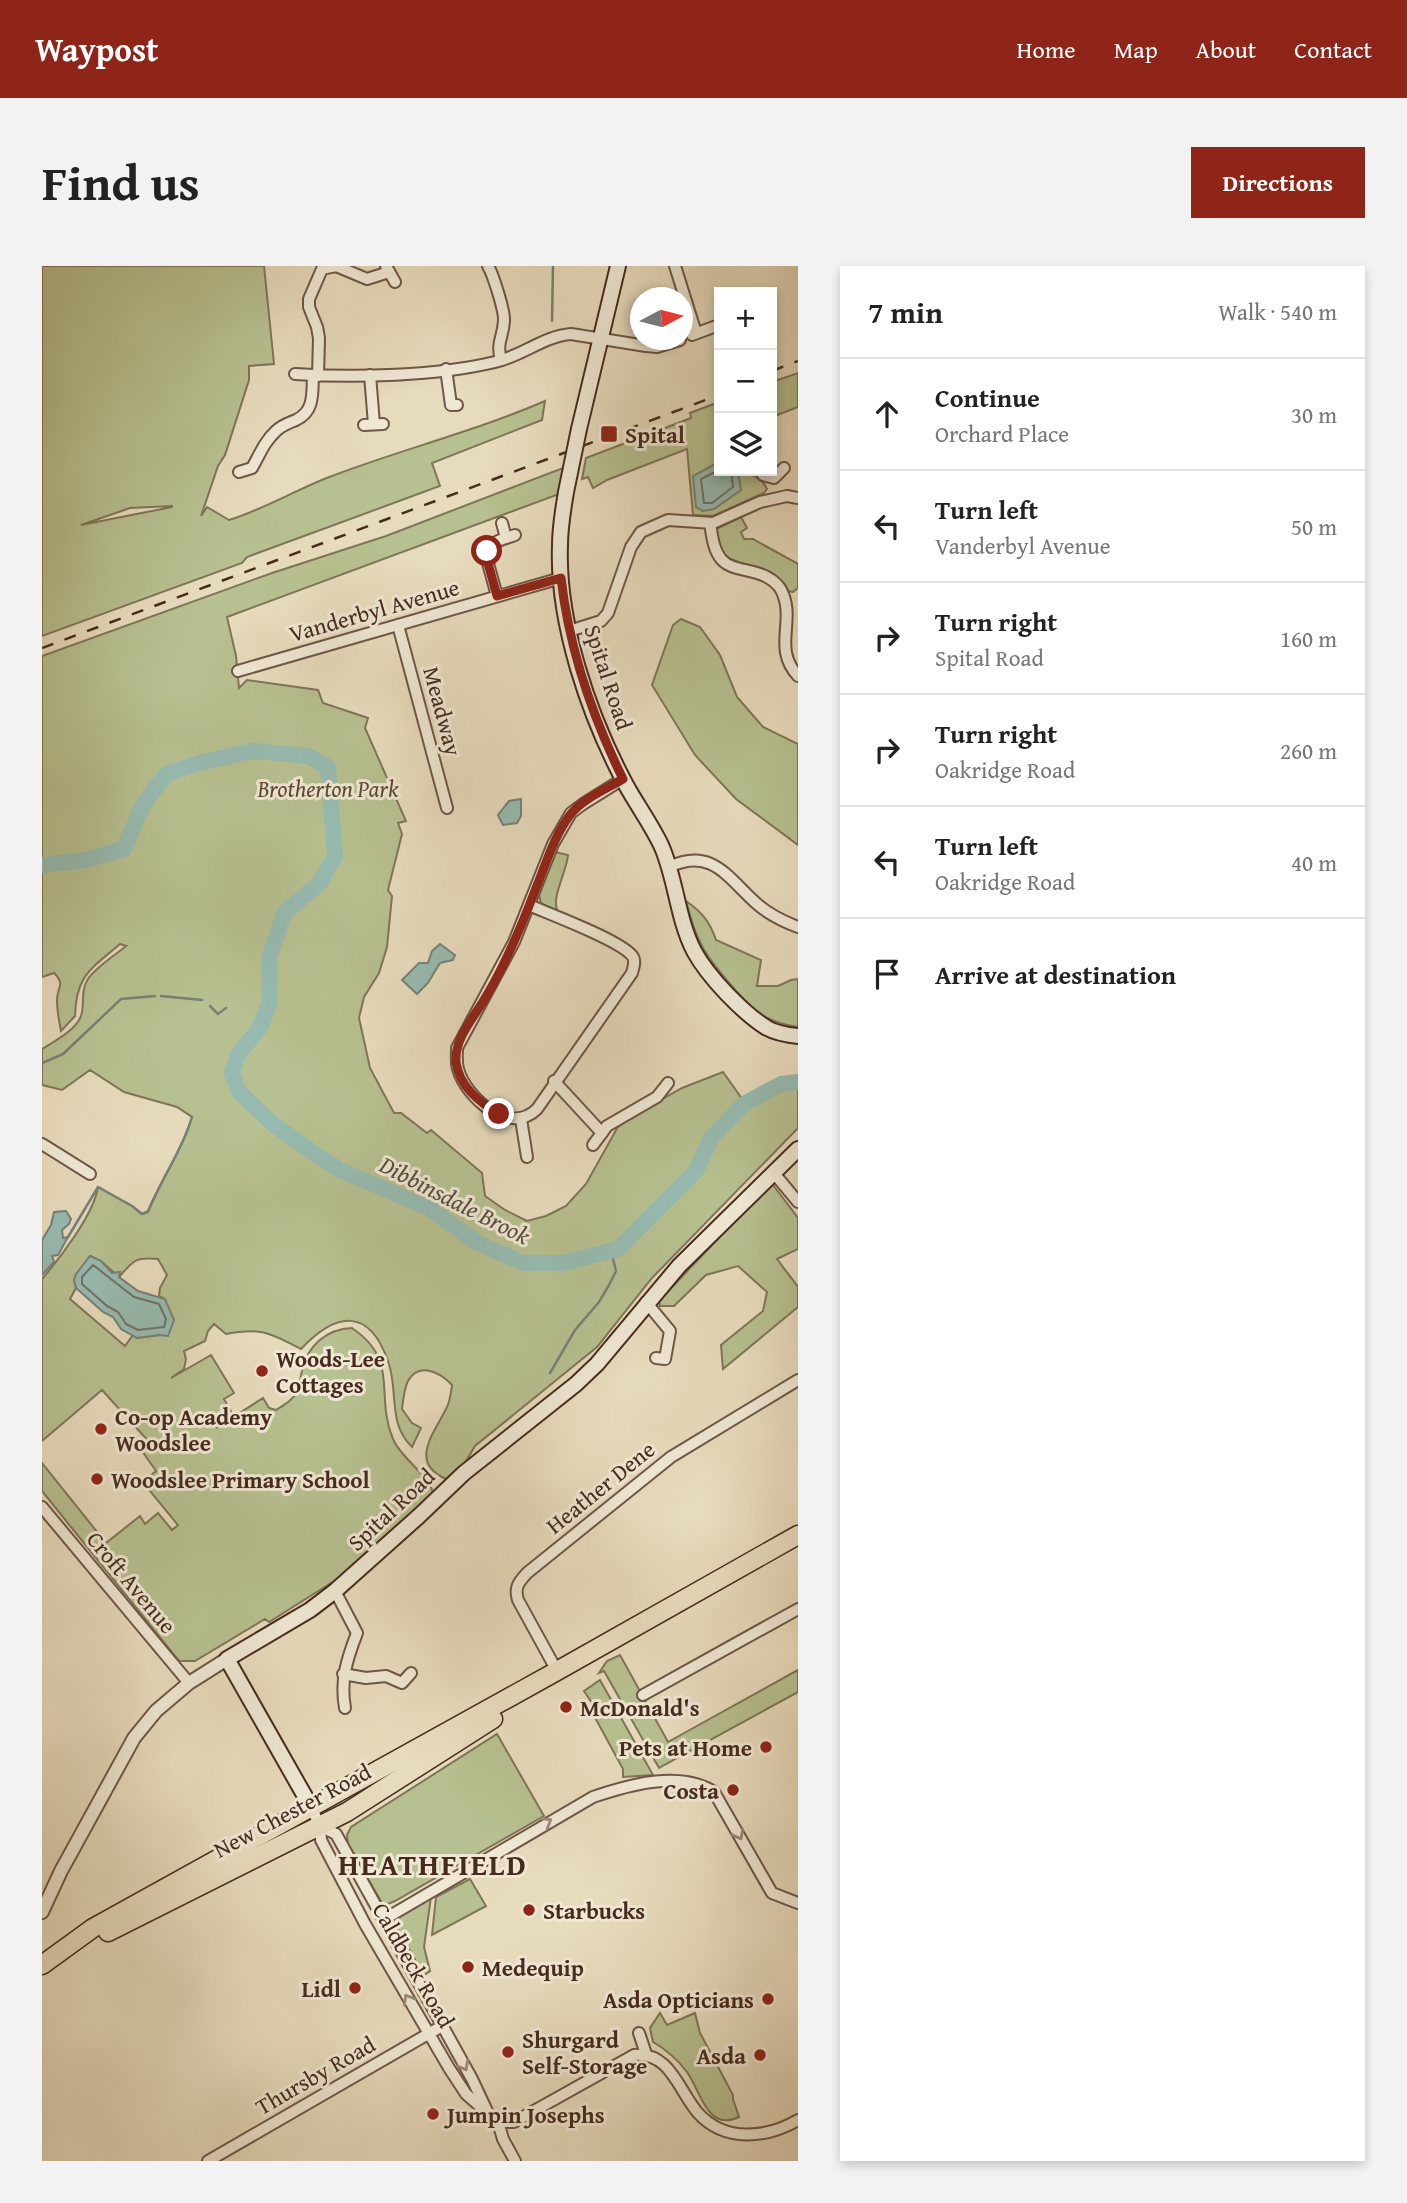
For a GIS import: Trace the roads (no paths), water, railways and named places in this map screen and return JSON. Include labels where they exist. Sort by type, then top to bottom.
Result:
[{"type":"highway","name":"New Chester Road","points":[[42,1965],[93,1928],[798,1535]]},
{"type":"highway","name":"New Chester Road","points":[[42,1979],[96,1938],[347,1812],[500,1714],[558,1671]]},
{"type":"highway","points":[[311,1807],[330,1808],[389,1773],[428,1760]]},
{"type":"highway","points":[[184,1877],[226,1864],[303,1824],[320,1826]]},
{"type":"main road","name":"Spital Road","points":[[618,266],[599,339],[566,492],[560,545],[561,578],[569,631],[593,709],[623,779],[660,845],[669,867],[683,922],[694,951],[712,977],[751,1016],[767,1028],[798,1036]]},
{"type":"main road","name":"Spital Road","points":[[227,1658],[310,1610],[335,1591],[464,1473],[576,1384],[597,1364],[679,1266],[798,1149]]},
{"type":"main road","points":[[227,1658],[311,1807]]},
{"type":"street","points":[[239,472],[255,472],[264,444],[270,437],[279,428],[301,418],[308,411],[319,338],[309,299],[322,269],[336,266],[367,279],[390,273]]},
{"type":"street","points":[[488,266],[494,276],[505,318],[498,343],[501,360]]},
{"type":"street","points":[[675,266],[696,333]]},
{"type":"street","points":[[693,334],[714,327]]},
{"type":"street","points":[[295,374],[370,375],[446,369],[501,360],[560,335],[571,334],[630,343]]},
{"type":"street","points":[[446,369],[451,405],[457,405]]},
{"type":"street","points":[[370,375],[374,424]]},
{"type":"street","points":[[774,498],[769,476],[784,468]]},
{"type":"street","points":[[569,631],[601,621],[608,613],[631,547],[641,532],[668,520],[710,523],[774,498],[798,498]]},
{"type":"street","points":[[497,596],[486,556],[489,546],[511,537],[502,523]]},
{"type":"street","points":[[710,523],[716,550],[722,560],[729,565],[760,572],[779,587],[786,598],[790,617],[786,657],[789,666],[798,676]]},
{"type":"street","name":"Vanderbyl Avenue","points":[[238,671],[561,578]]},
{"type":"street","name":"Meadway","points":[[398,625],[447,808]]},
{"type":"street","points":[[529,905],[605,938],[625,950],[633,957],[634,963],[632,973],[537,1109],[522,1119],[510,1118],[483,1104],[471,1094],[458,1072],[456,1060],[461,1037],[492,987],[554,844],[571,813],[623,779]]},
{"type":"street","points":[[669,867],[690,860],[711,864],[722,870],[770,915],[798,927]]},
{"type":"street","points":[[554,1081],[602,1133]]},
{"type":"street","points":[[593,1145],[607,1126],[657,1097],[668,1083]]},
{"type":"street","points":[[522,1119],[530,1150]]},
{"type":"street","points":[[42,1144],[90,1174]]},
{"type":"street","points":[[773,1172],[798,1202]]},
{"type":"street","points":[[646,1303],[670,1331],[665,1359],[656,1358]]},
{"type":"street","name":"Heather Dene","points":[[558,1671],[518,1600],[518,1583],[671,1457],[798,1380]]},
{"type":"street","name":"Croft Avenue","points":[[42,1507],[189,1683]]},
{"type":"street","points":[[335,1591],[357,1633],[343,1674],[345,1708]]},
{"type":"street","points":[[643,1695],[798,1609]]},
{"type":"street","name":"Spital Road","points":[[42,1912],[61,1871],[134,1738],[156,1711],[189,1683],[227,1658]]},
{"type":"street","points":[[343,1674],[366,1678],[386,1676],[402,1683],[411,1673]]},
{"type":"street","points":[[396,1977],[395,1962],[378,1931],[383,1920],[593,1797],[616,1789],[676,1781],[704,1785],[714,1792],[772,1893],[798,1903]]},
{"type":"street","name":"Caldbeck Road","points":[[311,1807],[320,1826],[322,1842],[396,1977],[466,2094],[498,2122],[503,2139],[515,2161]]},
{"type":"street","name":"Caldbeck Road","points":[[320,1826],[336,1834],[488,2114]]},
{"type":"street","name":"Thursby Road","points":[[208,2161],[442,2026]]},
{"type":"street","points":[[639,2032],[646,2054]]},
{"type":"street","points":[[498,2122],[514,2122],[634,2055],[646,2054],[658,2059],[671,2071],[699,2115],[715,2126],[730,2132],[755,2136],[786,2127],[798,2120]]},
{"type":"water","points":[[714,465],[714,476],[739,476],[741,490],[714,509],[703,511],[696,507],[693,476]]},
{"type":"water","points":[[521,799],[521,816],[517,823],[503,825],[498,815],[509,801]]},
{"type":"water","points":[[440,944],[455,955],[453,960],[440,963],[428,983],[417,994],[402,980],[419,963],[428,963],[432,951]]},
{"type":"water","points":[[66,1211],[71,1219],[62,1230],[63,1238],[68,1237],[58,1255],[52,1256],[54,1262],[42,1275],[42,1240],[51,1225],[54,1212]]},
{"type":"water","points":[[90,1256],[101,1261],[112,1273],[120,1272],[119,1277],[138,1291],[165,1299],[174,1320],[168,1336],[137,1338],[121,1329],[113,1317],[103,1312],[76,1288],[76,1274]]},
{"type":"waterway","points":[[552,321],[553,266]]},
{"type":"waterway","name":"Dibbinsdale Brook","points":[[42,865],[86,860],[124,849],[142,807],[166,774],[199,763],[253,751],[308,756],[328,767],[335,856],[320,883],[284,913],[269,959],[270,1002],[260,1027],[238,1055],[232,1073],[239,1092],[273,1124],[340,1170],[428,1208],[478,1243],[523,1263],[564,1263],[618,1249],[696,1171],[711,1138],[744,1104],[781,1084],[798,1082]]},
{"type":"waterway","points":[[42,1063],[63,1054],[121,999],[155,996]]},
{"type":"waterway","points":[[161,996],[202,1000]]},
{"type":"waterway","points":[[210,1006],[218,1014],[226,1008]]},
{"type":"waterway","points":[[68,1237],[98,1187],[142,1214],[148,1212],[183,1142],[192,1117]]},
{"type":"waterway","points":[[550,1373],[575,1330],[599,1302],[609,1285],[616,1271],[611,1251]]},
{"type":"railway","points":[[777,369],[798,361]]},
{"type":"railway","points":[[42,648],[714,397]]},
{"type":"place","name":"Spital","points":[[609,434]]},
{"type":"place","name":"Woods-Lee Cottages","points":[[262,1371]]},
{"type":"place","name":"Co-op Academy Woodslee","points":[[101,1429]]},
{"type":"place","name":"Woodslee Primary School","points":[[97,1479]]},
{"type":"place","name":"McDonald's","points":[[566,1707]]},
{"type":"place","name":"Pets at Home","points":[[766,1747]]},
{"type":"place","name":"Costa","points":[[733,1790]]},
{"type":"place","name":"Starbucks","points":[[529,1910]]},
{"type":"place","name":"Medequip","points":[[468,1967]]},
{"type":"place","name":"Lidl","points":[[355,1988]]},
{"type":"place","name":"Asda Opticians","points":[[768,1999]]},
{"type":"place","name":"Shurgard Self-Storage","points":[[508,2052]]},
{"type":"place","name":"Asda","points":[[760,2055]]},
{"type":"place","name":"Jumpin Josephs","points":[[433,2114]]},
{"type":"district","name":"HEATHFIELD","points":[[433,1864]]},
{"type":"park label","name":"Brotherton Park","points":[[328,788]]}]
